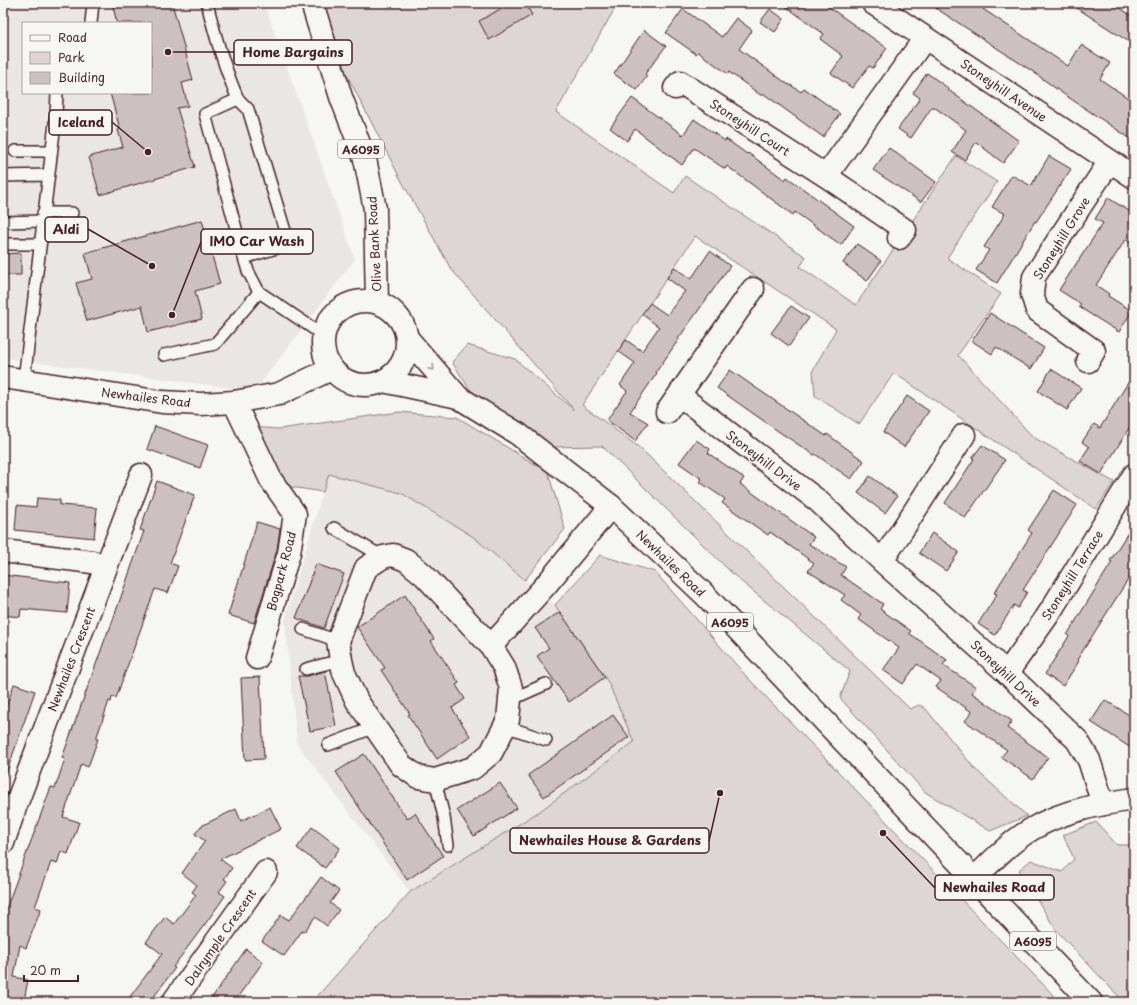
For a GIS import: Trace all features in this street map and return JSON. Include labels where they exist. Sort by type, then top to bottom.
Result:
[{"type":"street","name":"Olive Bank Road","points":[[312,3],[341,97],[365,159],[375,208],[377,302]]},
{"type":"street","name":"Stoneyhill Avenue","points":[[873,3],[1134,177]]},
{"type":"street","points":[[826,176],[925,38]]},
{"type":"street","name":"Stoneyhill Court","points":[[675,88],[680,82],[826,176],[905,230],[899,238]]},
{"type":"street","name":"Stoneyhill Grove","points":[[1088,361],[1094,351],[1037,310],[1032,294],[1034,277],[1110,161]]},
{"type":"street","name":"Stoneyhill Drive","points":[[753,289],[673,404],[817,500],[1007,673],[1077,740],[1089,760],[1103,804]]},
{"type":"street","name":"Newhailes Road","points":[[363,300],[377,302],[388,307],[397,315],[404,326],[407,338],[406,351],[402,363],[394,374],[383,381],[369,385],[355,384],[342,378],[331,369],[325,358],[322,347],[323,335],[328,321],[337,310],[356,301],[363,300]]},
{"type":"street","name":"Newhailes Road","points":[[407,338],[458,397],[518,434],[611,506],[705,595],[1091,1002]]},
{"type":"street","name":"Newhailes Road","points":[[3,377],[162,402],[201,404],[234,402],[279,394],[331,369]]},
{"type":"street","name":"Newhailes Road","points":[[383,381],[458,397]]},
{"type":"street","name":"Bogpark Road","points":[[234,402],[271,480],[295,514],[289,553],[257,658]]},
{"type":"street","points":[[882,560],[964,435]]},
{"type":"street","name":"Newhailes Crescent","points":[[3,843],[9,805],[141,475]]},
{"type":"street","name":"Stoneyhill Terrace","points":[[1007,673],[1048,614],[1134,475]]},
{"type":"street","points":[[491,646],[545,586],[611,506]]},
{"type":"street","points":[[3,551],[92,562],[105,567]]},
{"type":"street","points":[[393,555],[406,560],[424,575],[491,646],[504,667],[511,688],[508,720],[491,753],[473,768],[435,780],[418,777],[401,765],[357,701],[344,673],[340,651],[366,568],[383,557],[393,555]]},
{"type":"street","points":[[974,879],[997,855],[1032,829],[1061,816],[1103,804],[1134,799]]},
{"type":"street","name":"Dalrymple Crescent","points":[[173,1002],[266,872]]},
{"type":"lane","points":[[91,22],[93,3]]},
{"type":"lane","points":[[206,3],[227,73],[238,98],[248,109],[289,244],[244,258]]},
{"type":"lane","points":[[24,380],[59,94]]},
{"type":"lane","points":[[238,98],[204,114],[248,271],[259,292],[323,335]]},
{"type":"lane","points":[[15,151],[51,151]]},
{"type":"lane","points":[[3,176],[48,175]]},
{"type":"lane","points":[[3,222],[72,213]]},
{"type":"lane","points":[[3,244],[40,244]]},
{"type":"lane","points":[[164,355],[216,344],[259,292]]},
{"type":"lane","points":[[334,528],[383,557]]},
{"type":"lane","points":[[303,628],[340,651]]},
{"type":"lane","points":[[306,669],[340,651]]},
{"type":"lane","points":[[510,700],[546,684]]},
{"type":"lane","points":[[505,726],[546,740]]},
{"type":"lane","points":[[328,745],[375,727]]},
{"type":"lane","points":[[435,780],[444,817],[448,845]]},
{"type":"shaded area","points":[[3,3],[264,3],[355,259],[255,391],[3,358]]},
{"type":"shaded area","points":[[328,474],[401,493],[472,536],[555,605],[608,682],[634,742],[540,811],[410,892],[297,744],[285,620]]},
{"type":"green space","points":[[321,3],[618,3],[556,112],[674,193],[685,176],[806,257],[800,267],[856,305],[956,156],[997,182],[947,258],[1001,294],[958,355],[1033,437],[1114,482],[1096,509],[894,373],[859,424],[815,396],[813,370],[836,329],[695,236],[582,405],[640,448],[910,709],[919,705],[925,708],[975,769],[1027,816],[990,831],[925,792],[840,698],[850,671],[737,578],[602,446],[549,447],[471,391],[452,362],[467,345],[515,359],[574,410],[451,269],[400,178],[346,73]]},
{"type":"green space","points":[[399,412],[457,417],[548,472],[565,529],[525,580],[472,536],[401,493],[329,474],[323,492],[278,485],[251,427],[279,429]]},
{"type":"green space","points":[[600,555],[655,572],[747,677],[1060,1002],[312,1002],[410,892],[540,811],[634,742],[608,682],[555,605]]},
{"type":"green space","points":[[1096,822],[1117,845],[1134,845],[1134,1002],[1124,1002],[1056,930],[1019,870],[1031,860],[1062,872],[1074,859],[1063,835]]},
{"type":"building","points":[[112,3],[172,3],[193,80],[182,83],[188,106],[177,108],[195,167],[100,195],[89,157],[123,147],[118,130],[120,129],[110,94],[152,94],[152,22],[117,22]]},
{"type":"building","points":[[511,3],[525,3],[532,15],[489,40],[479,21]]},
{"type":"building","points":[[781,3],[823,3],[887,48],[873,68],[869,66],[852,88],[831,73],[843,56],[820,39],[824,34]]},
{"type":"building","points":[[928,3],[987,3],[983,9],[1068,66],[1081,45],[1110,63],[1100,79],[1134,102],[1134,141],[1032,71]]},
{"type":"building","points":[[1069,3],[1112,3],[1134,17],[1134,45]]},
{"type":"building","points":[[683,9],[722,37],[736,18],[752,30],[739,49],[789,85],[801,92],[804,88],[840,114],[823,137],[764,94],[762,96],[729,72],[728,74],[698,52],[696,54],[666,33]]},
{"type":"building","points":[[770,9],[784,19],[775,32],[760,22]]},
{"type":"building","points":[[644,30],[666,46],[645,74],[647,76],[637,90],[614,74]]},
{"type":"building","points":[[927,73],[1019,141],[1003,163],[976,142],[965,160],[952,152],[966,130],[934,107],[932,107],[911,138],[898,129],[920,98],[913,93]]},
{"type":"building","points":[[632,98],[683,135],[694,119],[725,141],[726,139],[747,154],[748,153],[785,180],[787,177],[854,226],[841,245],[795,212],[793,215],[727,166],[725,169],[694,148],[682,165],[635,129],[627,141],[610,128]]},
{"type":"building","points":[[889,148],[936,182],[921,202],[873,170]]},
{"type":"building","points":[[1049,156],[1071,169],[1036,222],[1035,221],[997,283],[976,270],[989,250],[984,247],[1005,214],[992,207],[1012,175],[1031,186]]},
{"type":"building","points":[[1108,198],[1134,214],[1134,244],[1126,239],[1096,285],[1109,294],[1108,296],[1132,311],[1119,332],[1079,307],[1081,304],[1059,290],[1103,223],[1095,219]]},
{"type":"building","points":[[202,220],[220,284],[195,291],[202,319],[148,332],[142,306],[87,321],[76,283],[92,279],[85,253]]},
{"type":"building","points":[[857,244],[881,261],[867,281],[843,263]]},
{"type":"building","points":[[710,251],[730,266],[678,339],[630,412],[648,423],[635,441],[607,420],[627,391],[620,385],[635,363],[618,351],[626,340],[642,351],[659,327],[642,314],[650,303],[667,315],[685,291],[667,278],[674,267],[691,279]]},
{"type":"building","points":[[21,253],[21,275],[3,275],[3,254]]},
{"type":"building","points":[[791,306],[809,318],[789,346],[771,333]]},
{"type":"building","points":[[990,313],[1044,348],[1031,369],[996,347],[992,354],[972,341]]},
{"type":"building","points":[[1051,369],[1081,388],[1067,410],[1038,391]]},
{"type":"building","points":[[730,370],[826,436],[827,434],[864,461],[851,479],[778,431],[717,388]]},
{"type":"building","points":[[1134,373],[1134,420],[1101,474],[1080,461],[1089,447],[1082,442],[1094,424],[1100,428]]},
{"type":"building","points":[[907,396],[929,411],[904,447],[883,432]]},
{"type":"building","points":[[155,426],[208,445],[200,468],[147,449]]},
{"type":"building","points":[[696,440],[710,449],[708,453],[744,478],[740,484],[814,537],[809,544],[846,567],[841,575],[883,604],[880,609],[911,631],[909,633],[947,660],[943,665],[976,687],[972,693],[1012,721],[1007,728],[1048,757],[1033,779],[1001,757],[1007,750],[965,721],[972,712],[936,687],[941,681],[917,664],[903,684],[883,670],[899,648],[858,619],[861,615],[841,600],[845,595],[808,571],[814,563],[770,532],[768,535],[722,503],[725,499],[700,482],[702,479],[679,463]]},
{"type":"building","points":[[982,445],[1005,460],[965,518],[945,503],[974,459],[972,458]]},
{"type":"building","points":[[870,476],[897,496],[885,513],[858,493]]},
{"type":"building","points":[[157,481],[195,495],[170,563],[178,566],[168,593],[155,589],[116,698],[112,697],[111,702],[109,701],[88,767],[81,764],[63,817],[79,822],[68,854],[61,851],[57,864],[51,862],[35,907],[41,909],[26,948],[20,945],[14,977],[28,980],[24,1001],[3,997],[3,917],[51,787],[55,788],[65,759],[62,758],[144,531],[140,530]]},
{"type":"building","points":[[1054,490],[1077,505],[1023,590],[1027,592],[1018,608],[1014,605],[995,635],[978,624],[997,594],[994,593],[1032,533],[1028,530]]},
{"type":"building","points":[[37,498],[60,500],[60,505],[97,508],[94,538],[15,530],[17,505],[36,507]]},
{"type":"building","points":[[257,522],[280,529],[277,550],[254,623],[228,615]]},
{"type":"building","points":[[1134,523],[1134,570],[1077,660],[1079,661],[1063,686],[1045,674],[1112,562],[1110,561]]},
{"type":"building","points":[[932,533],[959,552],[946,571],[919,553]]},
{"type":"building","points":[[316,564],[344,574],[324,628],[296,618]]},
{"type":"building","points":[[3,575],[70,583],[67,613],[21,609],[20,617],[3,615]]},
{"type":"building","points":[[405,595],[434,639],[431,641],[459,683],[456,685],[465,699],[452,708],[470,736],[437,759],[381,670],[385,668],[357,627]]},
{"type":"building","points":[[560,612],[605,677],[569,702],[537,656],[549,648],[535,628]]},
{"type":"building","points":[[325,671],[336,726],[310,731],[298,676],[308,676]]},
{"type":"building","points":[[260,677],[264,759],[245,760],[241,678]]},
{"type":"building","points":[[14,684],[35,691],[5,777],[3,777],[3,716]]},
{"type":"building","points":[[1105,700],[1134,718],[1134,750],[1091,722]]},
{"type":"building","points":[[613,715],[629,737],[544,797],[528,775]]},
{"type":"building","points":[[364,754],[407,819],[415,813],[443,856],[407,880],[336,772]]},
{"type":"building","points":[[500,783],[517,808],[474,836],[457,810]]},
{"type":"building","points":[[270,807],[281,829],[220,859],[232,868],[224,879],[227,881],[219,892],[225,896],[173,967],[175,968],[150,1002],[126,1002],[162,954],[146,942],[165,917],[174,924],[196,895],[192,892],[197,885],[182,873],[205,841],[195,834],[201,826],[236,809],[241,821]]},
{"type":"building","points":[[312,827],[340,848],[325,868],[297,848]]},
{"type":"building","points":[[321,877],[339,891],[330,903],[339,910],[327,926],[315,917],[304,932],[302,931],[284,956],[262,941],[281,915],[289,920]]},
{"type":"building","points":[[246,949],[263,962],[234,1002],[209,1002]]},
{"type":"place","name":"Home Bargains","points":[[168,52]]},
{"type":"place","name":"Iceland","points":[[148,152]]},
{"type":"place","name":"Aldi","points":[[152,266]]},
{"type":"place","name":"IMO Car Wash","points":[[172,315]]},
{"type":"place","name":"Newhailes House & Gardens","points":[[720,793]]},
{"type":"place","name":"Newhailes Road","points":[[883,833]]}]
